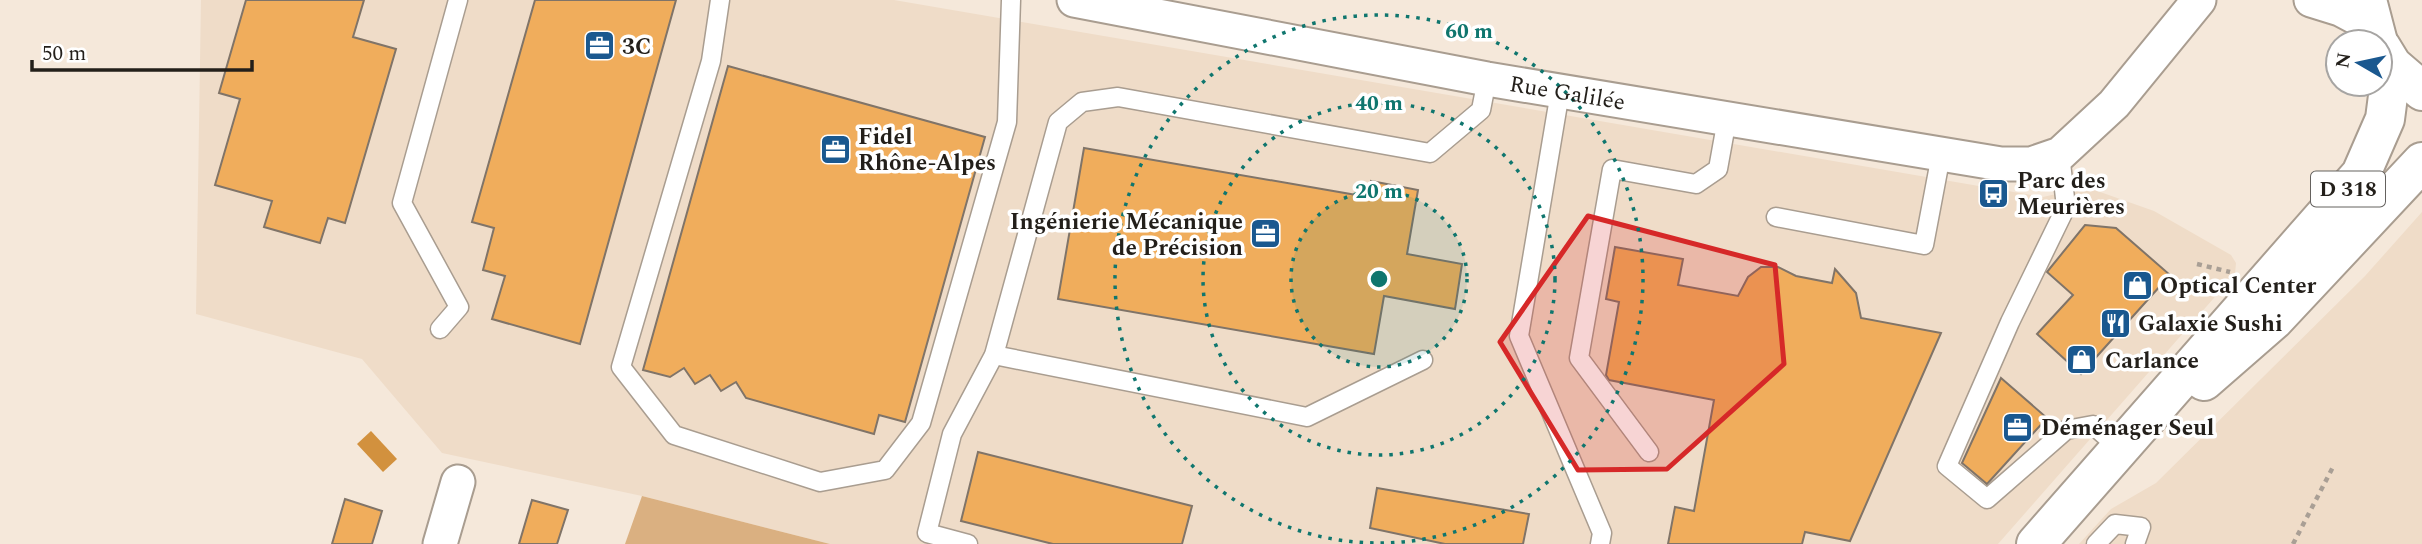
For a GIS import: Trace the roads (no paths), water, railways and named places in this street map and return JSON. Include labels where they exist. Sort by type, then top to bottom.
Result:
[{"type":"main road","points":[[2394,56],[2422,91]]},
{"type":"main road","name":"D 318","points":[[2036,544],[2118,447],[2361,174],[2385,119],[2383,98]]},
{"type":"main road","name":"D 318","points":[[2045,544],[2214,370],[2274,320],[2422,162]]},
{"type":"street","name":"Rue Galilée","points":[[1074,0],[1487,79],[1941,155],[2031,164],[2060,154]]},
{"type":"street","points":[[2060,154],[2114,103],[2199,0]]},
{"type":"street","points":[[2311,0],[2340,9],[2367,28]]},
{"type":"street","points":[[440,544],[458,482]]},
{"type":"lane","points":[[440,329],[459,307],[402,203],[458,0]]},
{"type":"lane","points":[[720,0],[711,61],[621,367],[674,435],[820,482],[885,470],[922,423],[1007,122],[1011,0]]},
{"type":"lane","points":[[968,544],[927,533],[952,434],[994,355],[1058,122],[1082,102],[1118,97],[1430,153],[1481,110],[1487,79]]},
{"type":"lane","points":[[1560,92],[1519,336],[1602,533],[1600,544]]},
{"type":"lane","points":[[1649,452],[1579,358],[1612,169],[1696,184],[1718,169],[1727,119]]},
{"type":"lane","points":[[2060,154],[2066,207],[2010,322],[1947,466],[1987,499],[2066,430],[2093,425],[2118,447]]},
{"type":"lane","points":[[1776,217],[1924,245],[1941,155]]},
{"type":"lane","points":[[994,355],[1307,417],[1423,360]]},
{"type":"lane","points":[[2096,544],[2115,524],[2141,527],[2134,544]]},
{"type":"place","name":"3C","points":[[599,46]]},
{"type":"place","name":"Fidel Rhône-Alpes","points":[[835,149]]},
{"type":"place","name":"Parc des Meurières","points":[[1994,193]]},
{"type":"place","name":"Ingénierie Mécanique de Précision","points":[[1266,234]]},
{"type":"place","name":"Optical Center","points":[[2137,285]]},
{"type":"place","name":"Galaxie Sushi","points":[[2115,323]]},
{"type":"place","name":"Carlance","points":[[2082,360]]},
{"type":"place","name":"Déménager Seul","points":[[2018,427]]}]
